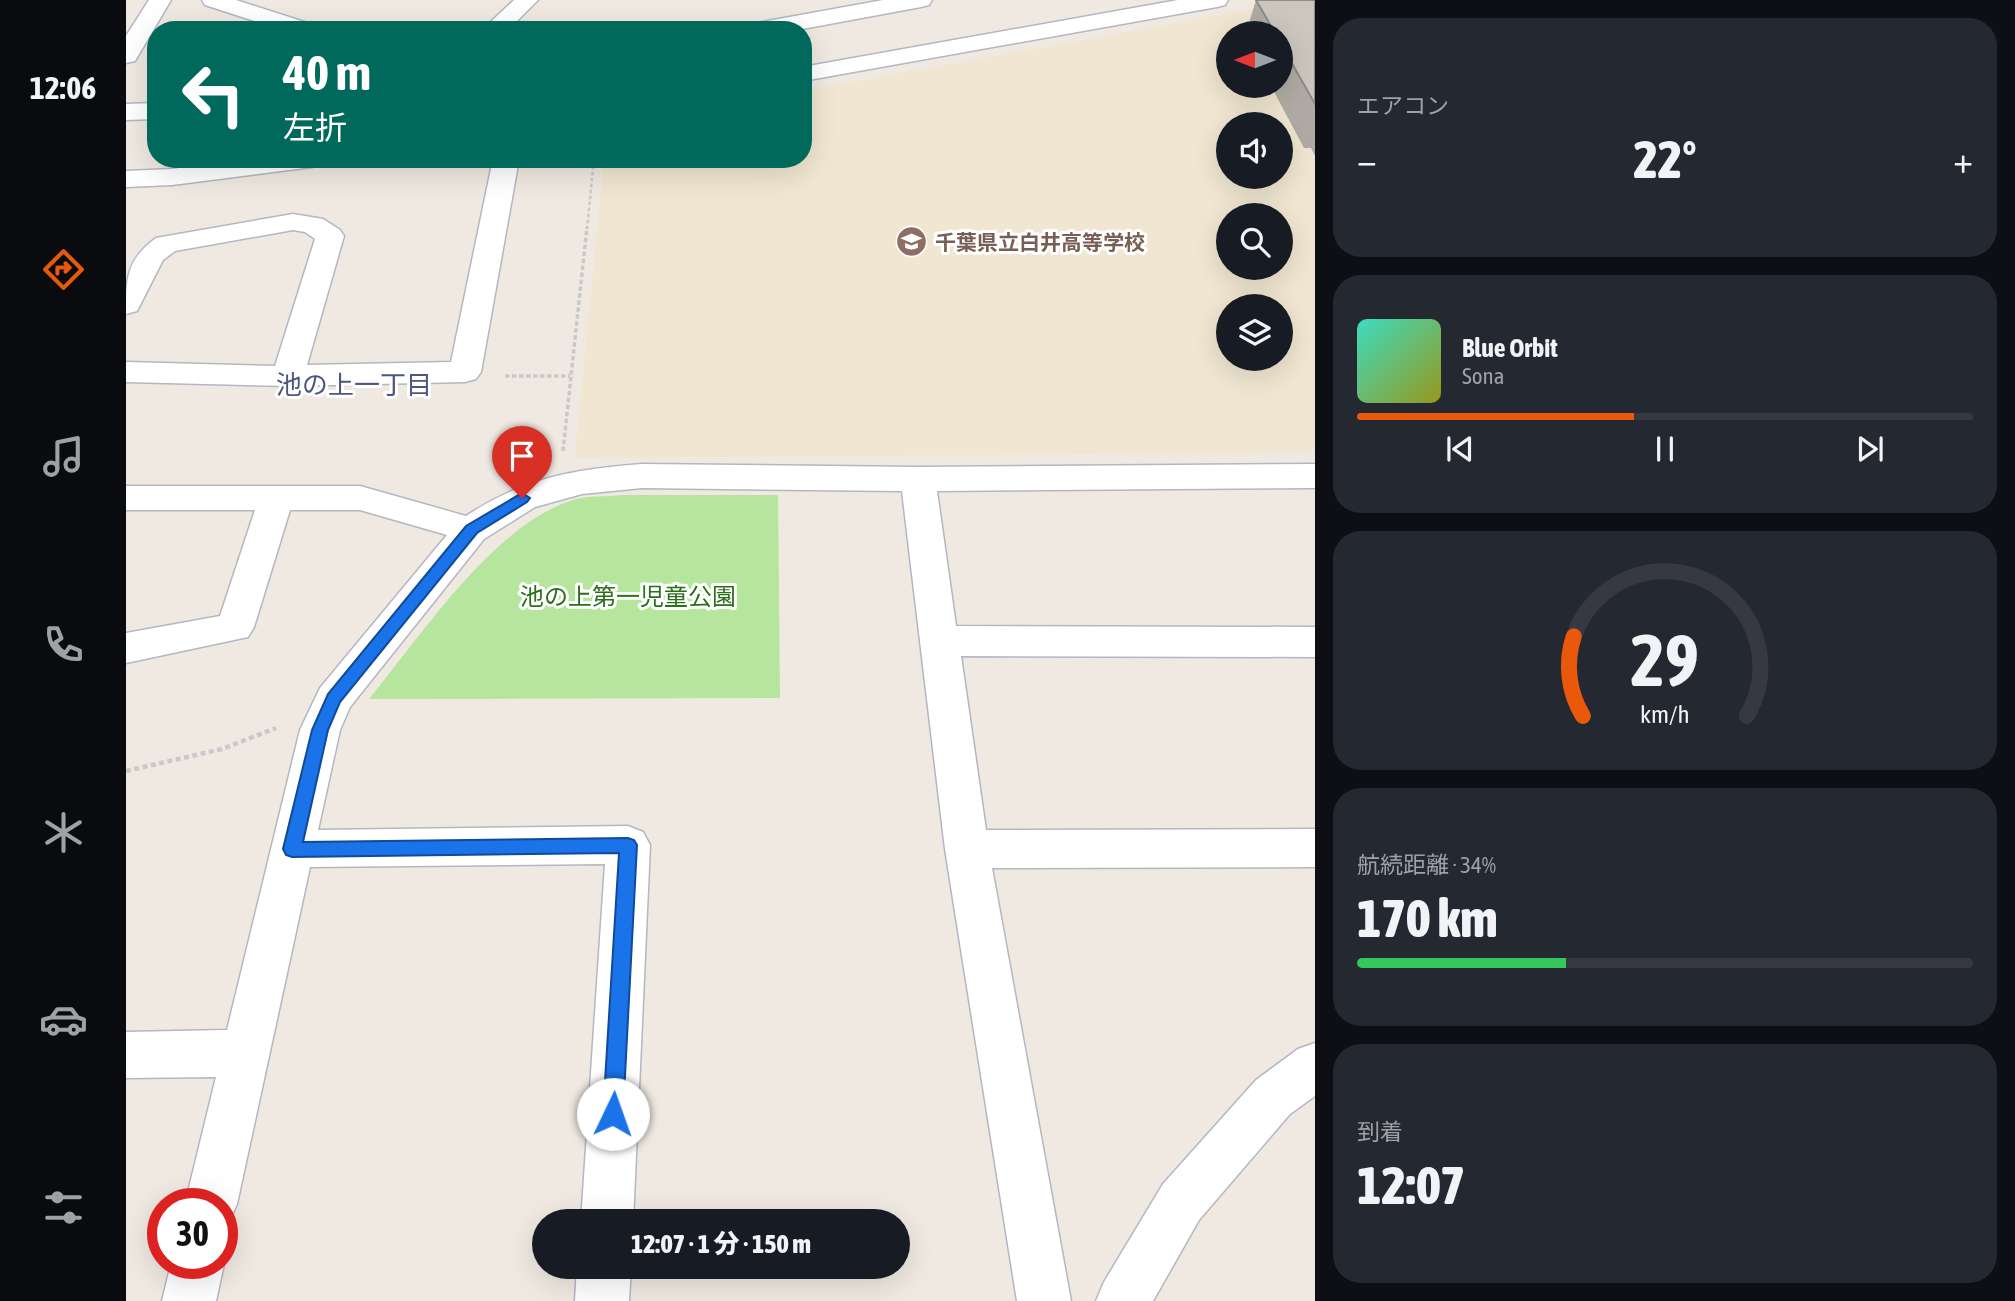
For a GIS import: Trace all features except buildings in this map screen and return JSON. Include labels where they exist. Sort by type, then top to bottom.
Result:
[{"type":"street","points":[[147,21],[160,0]]},
{"type":"street","points":[[213,0],[274,21]]},
{"type":"street","points":[[504,21],[527,0]]},
{"type":"street","points":[[812,70],[883,34],[922,0]]},
{"type":"street","points":[[812,32],[883,34],[1217,0]]},
{"type":"street","points":[[126,56],[147,21]]},
{"type":"street","points":[[126,113],[147,112]]},
{"type":"street","points":[[126,179],[173,177],[242,168]]},
{"type":"street","points":[[126,372],[288,376],[465,372],[504,168]]},
{"type":"street","points":[[126,305],[151,255],[166,244],[293,222],[313,225],[330,236],[288,376]]},
{"type":"street","points":[[215,1188],[320,730],[334,699],[471,530],[522,498],[560,486],[597,479],[642,476],[918,479],[1315,476]]},
{"type":"street","points":[[918,479],[968,849],[1044,1301]]},
{"type":"street","points":[[126,498],[360,498],[471,530]]},
{"type":"street","points":[[126,648],[235,627],[276,498]]},
{"type":"street","points":[[939,641],[1315,642]]},
{"type":"street","points":[[292,849],[628,845],[608,1209]]},
{"type":"street","points":[[968,849],[1315,848]]},
{"type":"street","points":[[126,1055],[246,1053]]},
{"type":"street","points":[[1123,1301],[1181,1202],[1273,1097],[1315,1066]]},
{"type":"street","points":[[189,1301],[194,1279]]},
{"type":"street","points":[[602,1301],[603,1279]]},
{"type":"path","points":[[562,462],[593,168]]},
{"type":"path","points":[[465,372],[476,376],[570,376]]},
{"type":"path","points":[[126,771],[262,735],[334,699]]},
{"type":"shaded area","name":"千葉県立白井高等学校","points":[[1315,0],[1315,452],[575,458],[603,168],[812,168],[812,89]]},
{"type":"green space","name":"池の上第一児童公園","points":[[623,495],[778,495],[780,698],[369,699],[460,586],[513,534],[541,514],[570,501]]},
{"type":"place","name":"千葉県立白井高等学校","points":[[912,242]]},
{"type":"district","name":"池の上一丁目","points":[[354,385]]},
{"type":"route","points":[[522,498],[471,530],[334,699],[320,730],[292,849],[628,845],[613,1114]]}]
